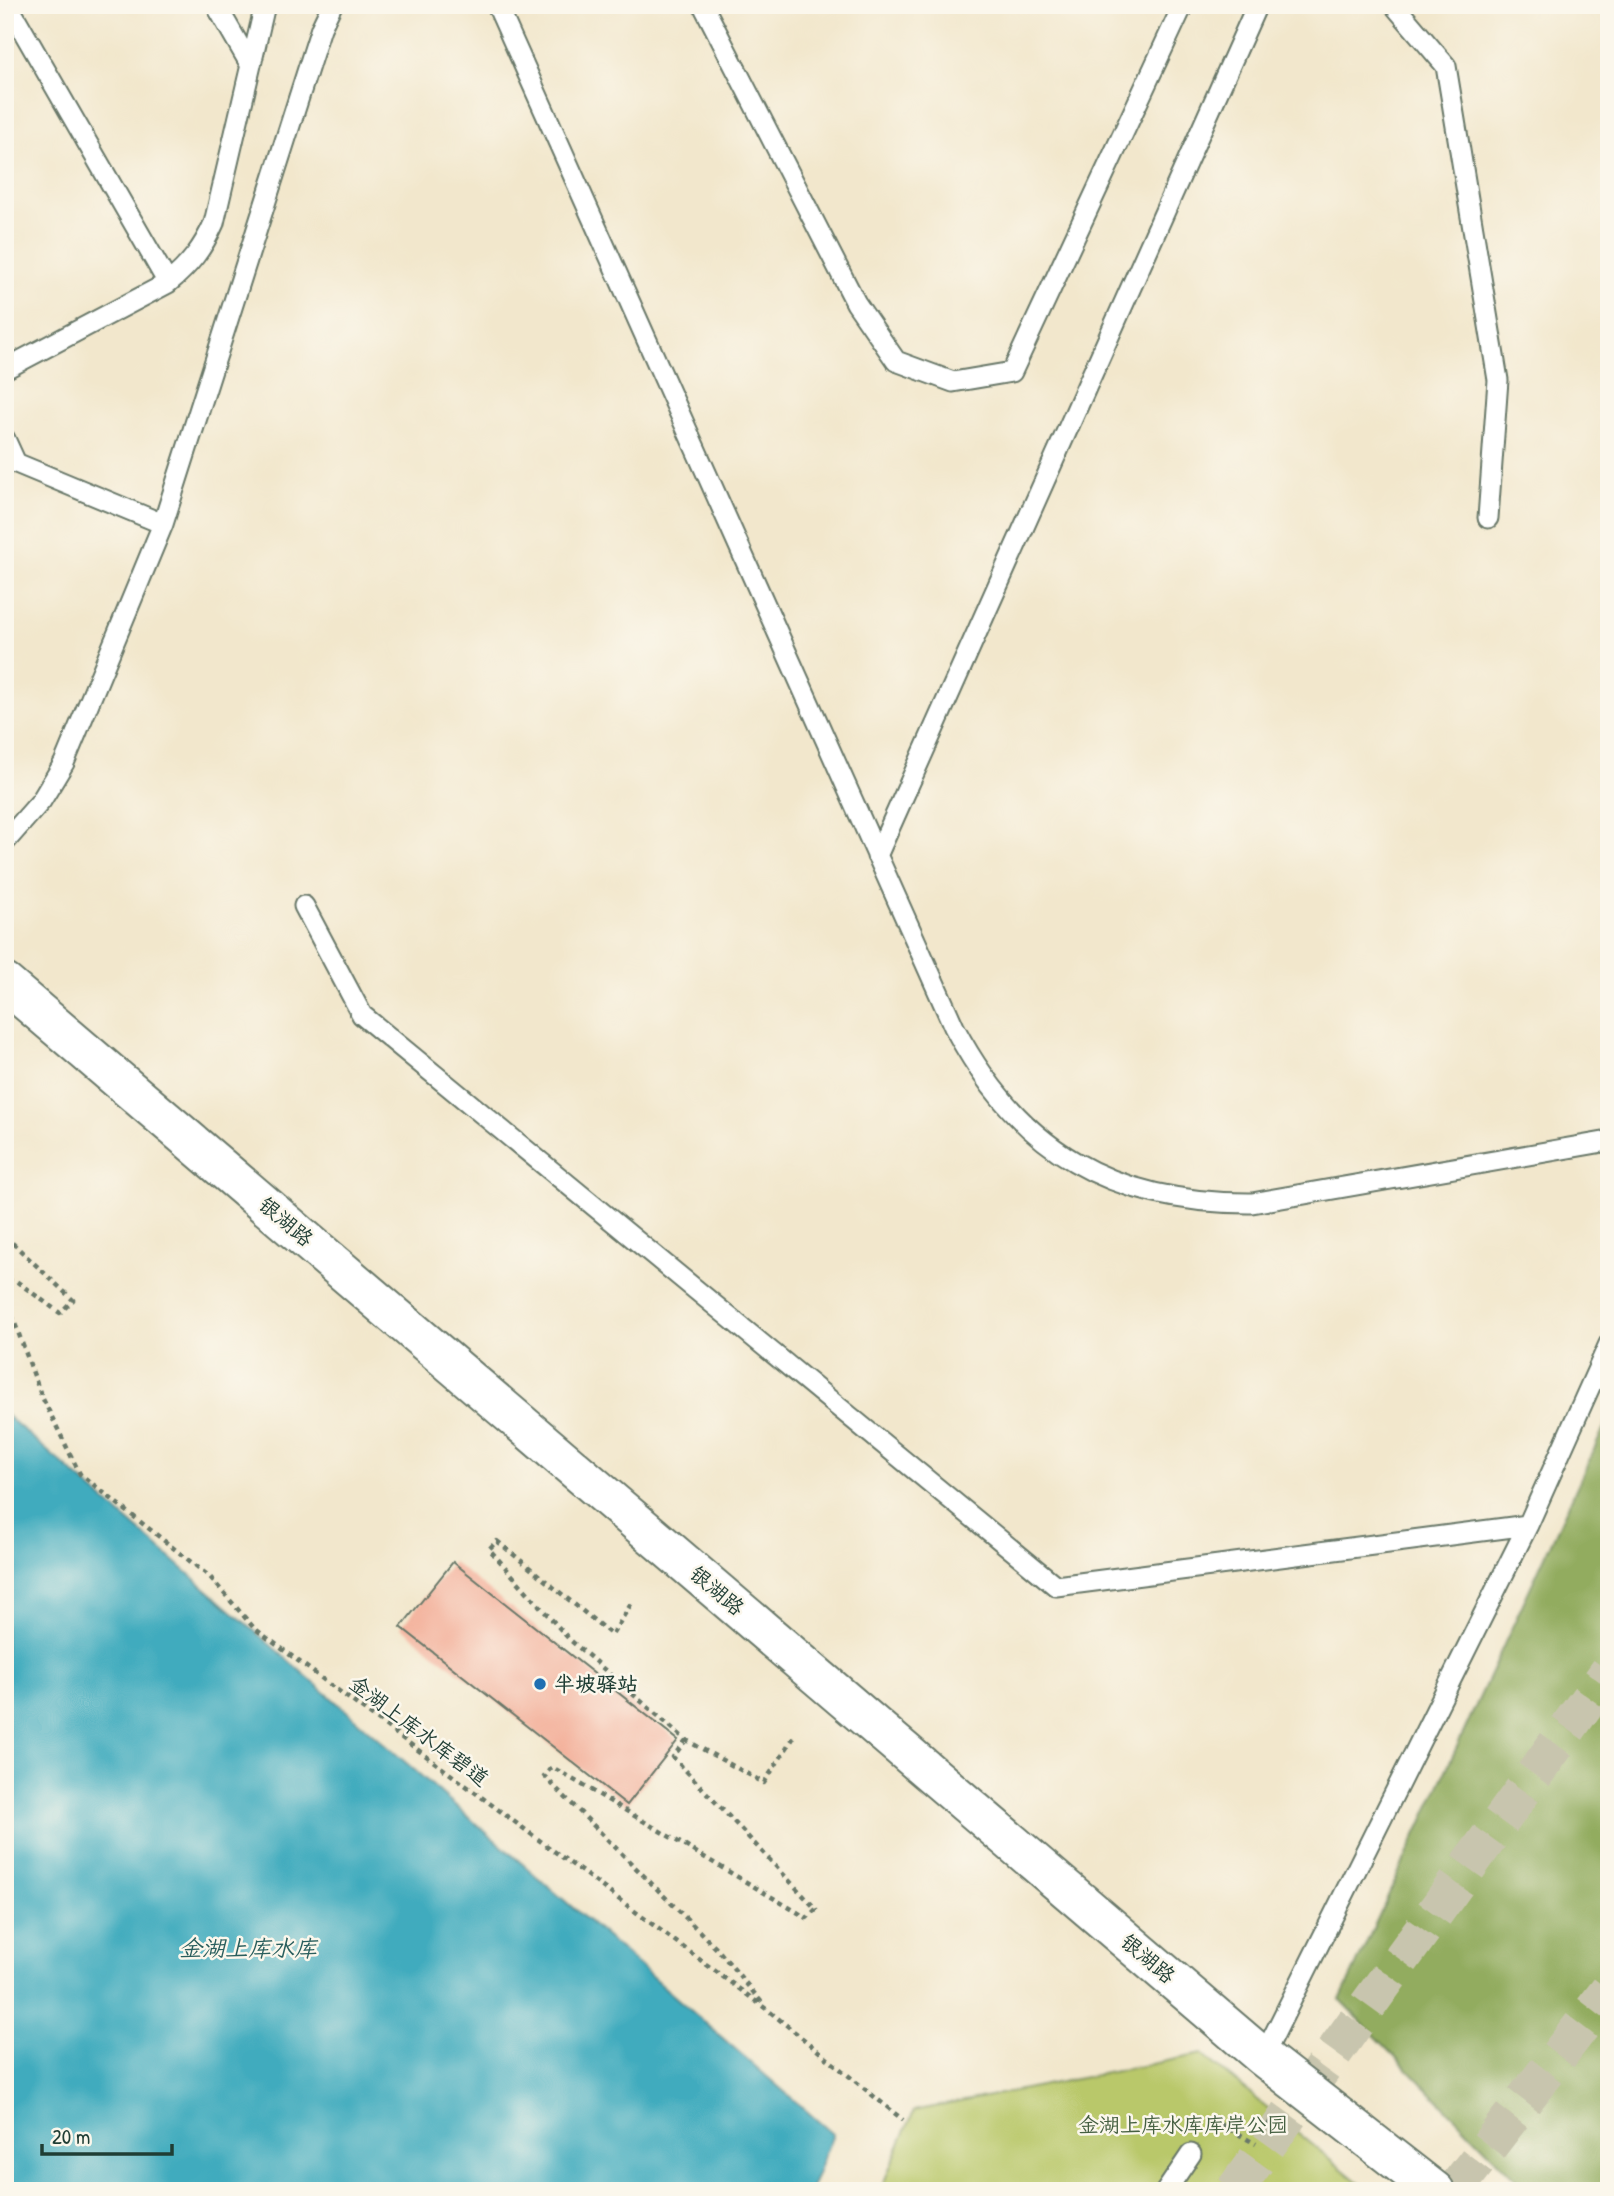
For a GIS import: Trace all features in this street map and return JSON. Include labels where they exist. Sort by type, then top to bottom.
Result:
[{"type":"street","name":"银湖路","points":[[5,983],[1263,2057],[1434,2191]]},
{"type":"lane","points":[[8,5],[169,283]]},
{"type":"lane","points":[[216,5],[250,64]]},
{"type":"lane","points":[[5,369],[169,283],[197,256],[214,223],[265,5]]},
{"type":"lane","points":[[5,842],[41,801],[64,763],[163,524],[321,28],[332,5]]},
{"type":"lane","points":[[497,5],[954,1027],[993,1091],[1048,1145],[1080,1166],[1121,1185],[1163,1198],[1207,1204],[1252,1203],[1609,1141]]},
{"type":"lane","points":[[703,5],[856,303],[896,361],[953,382],[1012,372],[1183,5]]},
{"type":"lane","points":[[877,856],[1257,5]]},
{"type":"lane","points":[[1394,5],[1446,66],[1498,380],[1489,518]]},
{"type":"lane","points":[[5,439],[16,463],[163,524]]},
{"type":"lane","points":[[304,906],[362,1015],[1056,1586],[1528,1525]]},
{"type":"lane","points":[[1263,2057],[1528,1525],[1609,1344]]},
{"type":"lane","points":[[1166,2191],[1191,2154]]},
{"type":"path","points":[[5,1163],[12,1169],[5,1170]]},
{"type":"path","points":[[5,1236],[73,1300],[60,1313],[16,1281],[5,1280]]},
{"type":"path","name":"金湖上库水库碧道","points":[[5,1296],[41,1395],[80,1474],[210,1577],[254,1628],[769,2011],[903,2120]]},
{"type":"path","points":[[631,1604],[612,1635],[496,1541],[489,1549],[569,1639],[686,1740],[764,1783],[794,1737]]},
{"type":"path","points":[[686,1740],[673,1757],[816,1909],[807,1918],[552,1767],[544,1776],[719,1951],[769,2011]]},
{"type":"path","points":[[1262,2134],[1279,2108]]},
{"type":"path","points":[[1213,2120],[1256,2144]]},
{"type":"green space","points":[[1609,1417],[1609,2191],[1527,2191],[1340,2000]]},
{"type":"green space","name":"金湖上库水库库岸公园","points":[[1202,2054],[1369,2191],[880,2191],[914,2111]]},
{"type":"water","name":"金湖上库水库","points":[[5,1414],[833,2134],[810,2191],[5,2191]]},
{"type":"building","name":"半坡驿站","points":[[453,1562],[678,1740],[627,1805],[401,1627]]},
{"type":"tunnel","points":[[1234,2191],[1609,1671]]},
{"type":"tunnel","points":[[1454,2191],[1609,1990]]},
{"type":"place","name":"半坡驿站","points":[[540,1684]]}]
